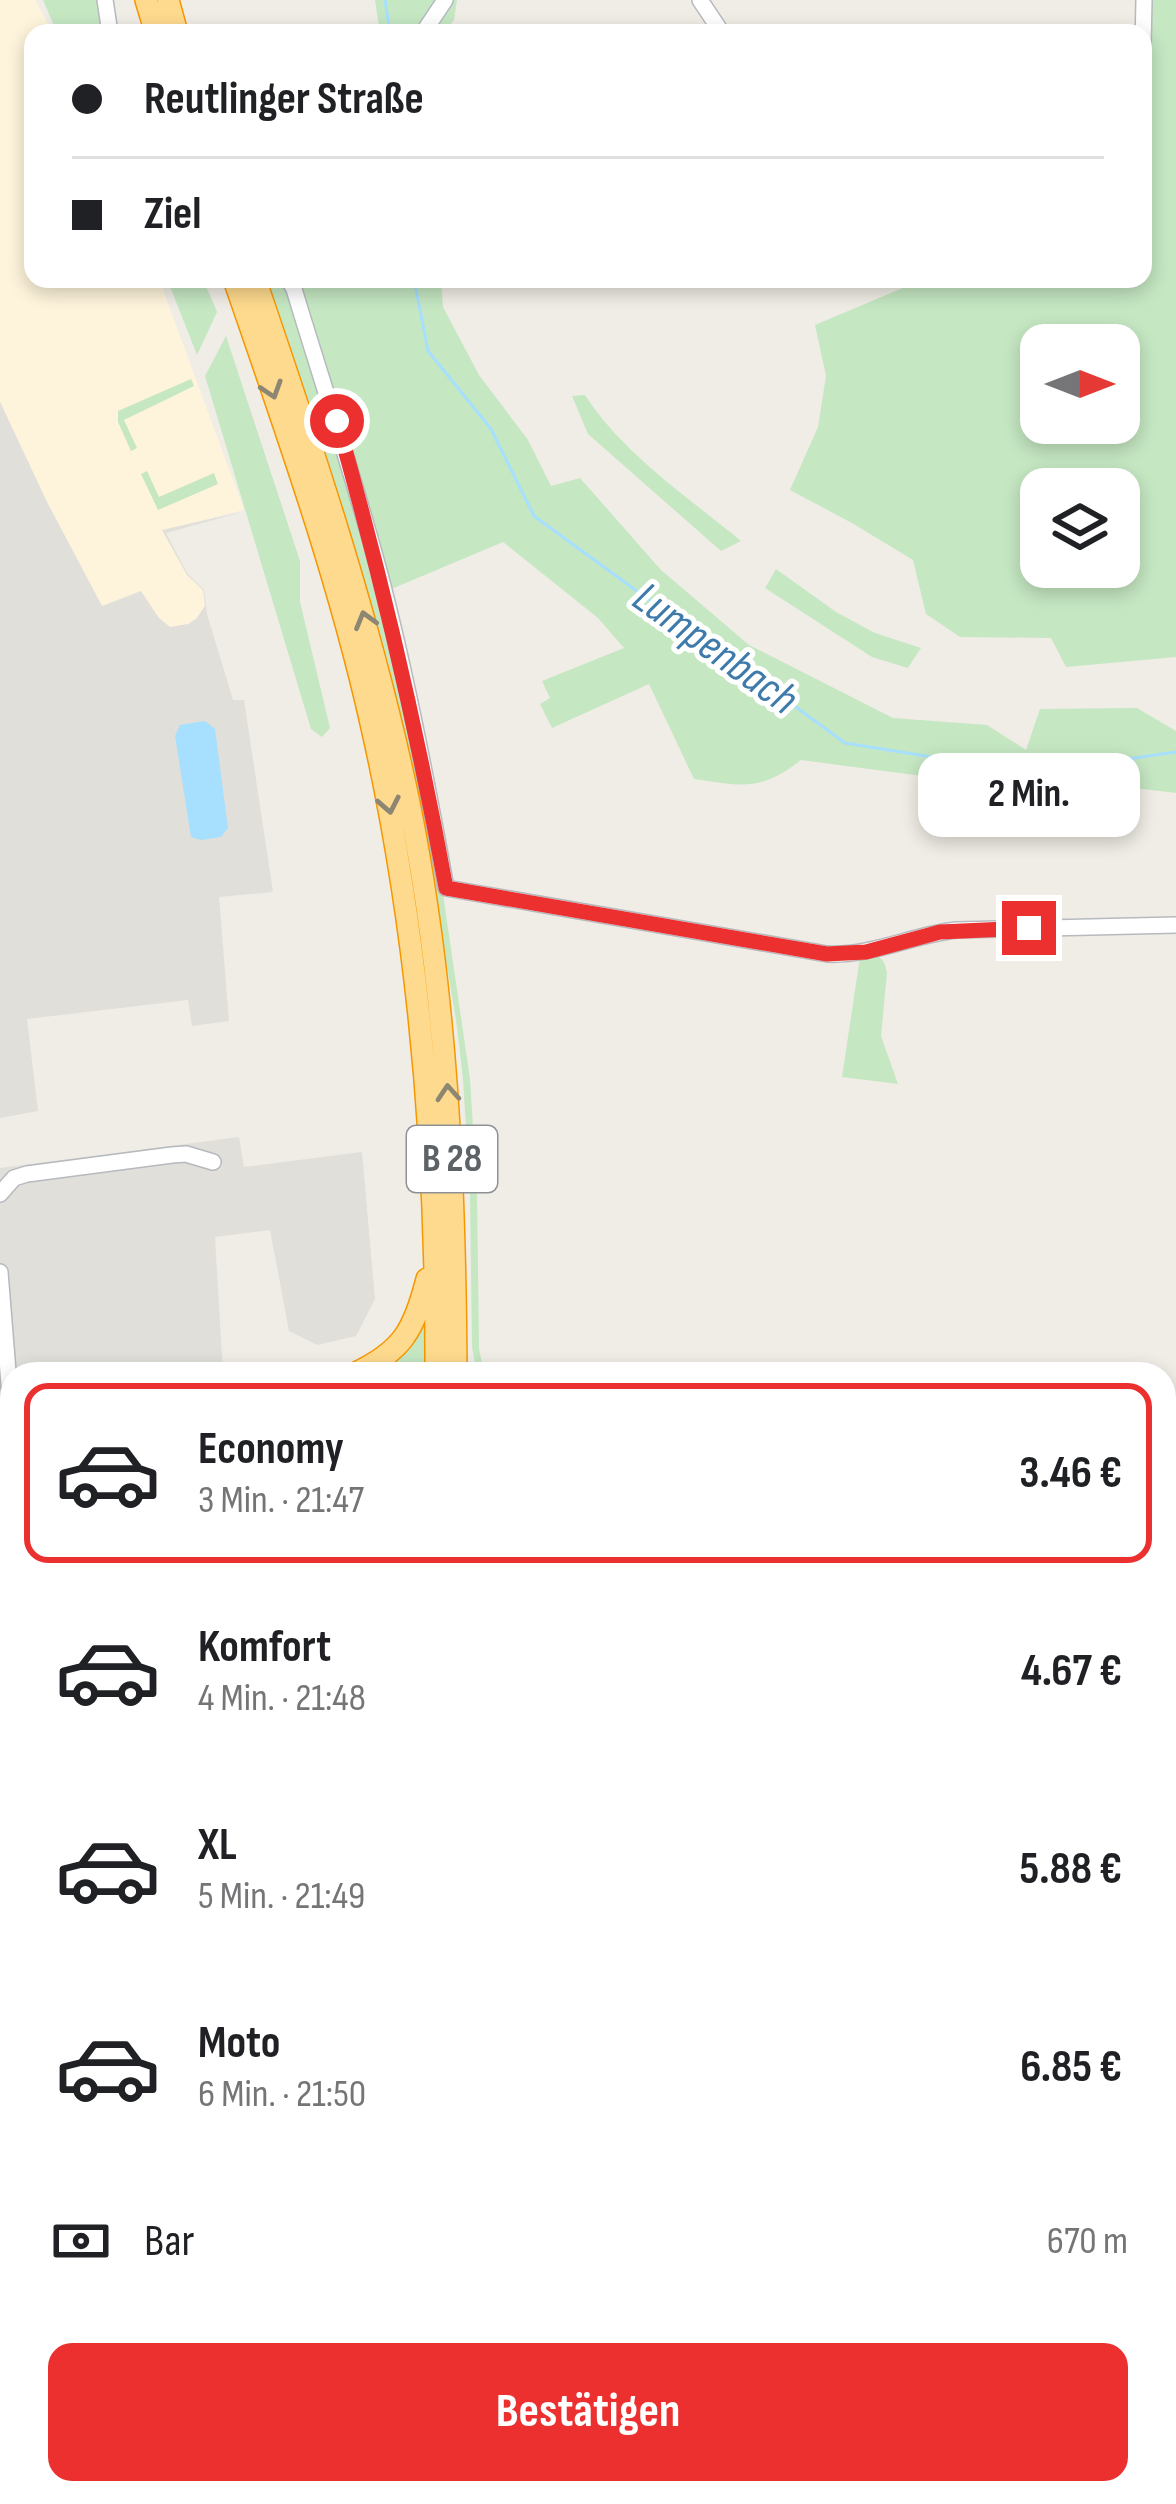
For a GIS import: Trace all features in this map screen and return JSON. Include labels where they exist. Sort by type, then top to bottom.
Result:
[{"type":"highway","name":"B 28","points":[[238,288],[323,548],[390,809],[423,1042],[436,1362]]},
{"type":"highway","name":"B 28","points":[[259,288],[368,628],[414,833],[446,1074],[456,1362]]},
{"type":"highway","points":[[376,1362],[417,1318],[435,1256]]},
{"type":"highway","points":[[455,1336],[465,1362]]},
{"type":"street","points":[[296,288],[385,592],[446,888],[827,954],[866,952],[956,929],[1176,925]]},
{"type":"street","points":[[0,1195],[14,1178],[40,1172],[172,1154],[213,1162]]},
{"type":"street","points":[[0,1272],[7,1362]]},
{"type":"shaded area","points":[[0,0],[35,0],[48,24],[24,24],[24,288],[162,288],[244,510],[163,530],[187,575],[203,590],[203,613],[188,624],[170,627],[159,618],[102,606],[0,402]]},
{"type":"shaded area","points":[[0,402],[102,606],[141,591],[170,627],[196,619],[205,606],[203,590],[187,575],[162,530],[246,511],[166,533],[187,573],[204,590],[233,700],[244,700],[273,892],[219,897],[229,1021],[192,1026],[188,1000],[27,1019],[38,1111],[0,1118]]},
{"type":"shaded area","points":[[239,1137],[244,1167],[362,1152],[375,1299],[356,1336],[317,1345],[289,1331],[270,1230],[215,1237],[222,1362],[0,1362],[0,1168]]},
{"type":"green space","points":[[43,0],[98,0],[101,24],[53,24]]},
{"type":"green space","points":[[375,0],[457,0],[451,24],[379,24]]},
{"type":"green space","points":[[1144,0],[1176,0],[1176,657],[1066,667],[1051,638],[960,637],[926,614],[913,560],[790,490],[818,427],[826,376],[815,325],[903,288],[1152,288],[1152,24],[1144,24]]},
{"type":"green space","points":[[171,288],[207,288],[217,312],[197,355]]},
{"type":"green space","points":[[270,288],[286,288],[332,422],[380,594],[442,887],[470,1079],[482,1362],[475,1362],[472,1347],[470,1193],[456,1020],[420,805],[387,657]]},
{"type":"green space","points":[[302,288],[442,288],[443,307],[479,375],[528,440],[551,486],[580,478],[661,570],[749,645],[893,718],[987,725],[1026,750],[1040,709],[1137,708],[1176,731],[1176,793],[1109,785],[988,822],[968,782],[801,760],[762,782],[694,779],[649,684],[552,728],[540,704],[550,698],[542,681],[624,648],[598,618],[503,542],[389,590],[342,419],[302,305]]},
{"type":"green space","points":[[226,336],[300,561],[300,602],[330,728],[322,737],[311,729],[205,376]]},
{"type":"green space","points":[[191,379],[194,386],[124,420],[137,448],[131,451],[118,411]]},
{"type":"green space","points":[[585,395],[637,455],[741,541],[721,551],[588,434],[572,396]]},
{"type":"green space","points":[[147,471],[159,497],[214,473],[218,484],[158,510],[141,474]]},
{"type":"green space","points":[[776,569],[836,612],[875,633],[921,648],[908,668],[872,657],[765,588]]},
{"type":"green space","points":[[874,955],[885,964],[887,973],[881,1036],[898,1084],[842,1077],[860,957]]},
{"type":"green space","points":[[431,1296],[431,1362],[379,1362]]},
{"type":"water","points":[[205,721],[215,729],[228,828],[221,837],[201,840],[191,837],[175,736],[180,725]]},
{"type":"waterway","name":"Lumpenbach","points":[[385,0],[389,24]]},
{"type":"waterway","name":"Lumpenbach","points":[[416,288],[428,351],[491,429],[534,516],[845,743],[1031,773],[1176,752]]},
{"type":"route","points":[[337,421],[385,592],[446,888],[827,954],[866,952],[956,929],[1029,928]]}]
